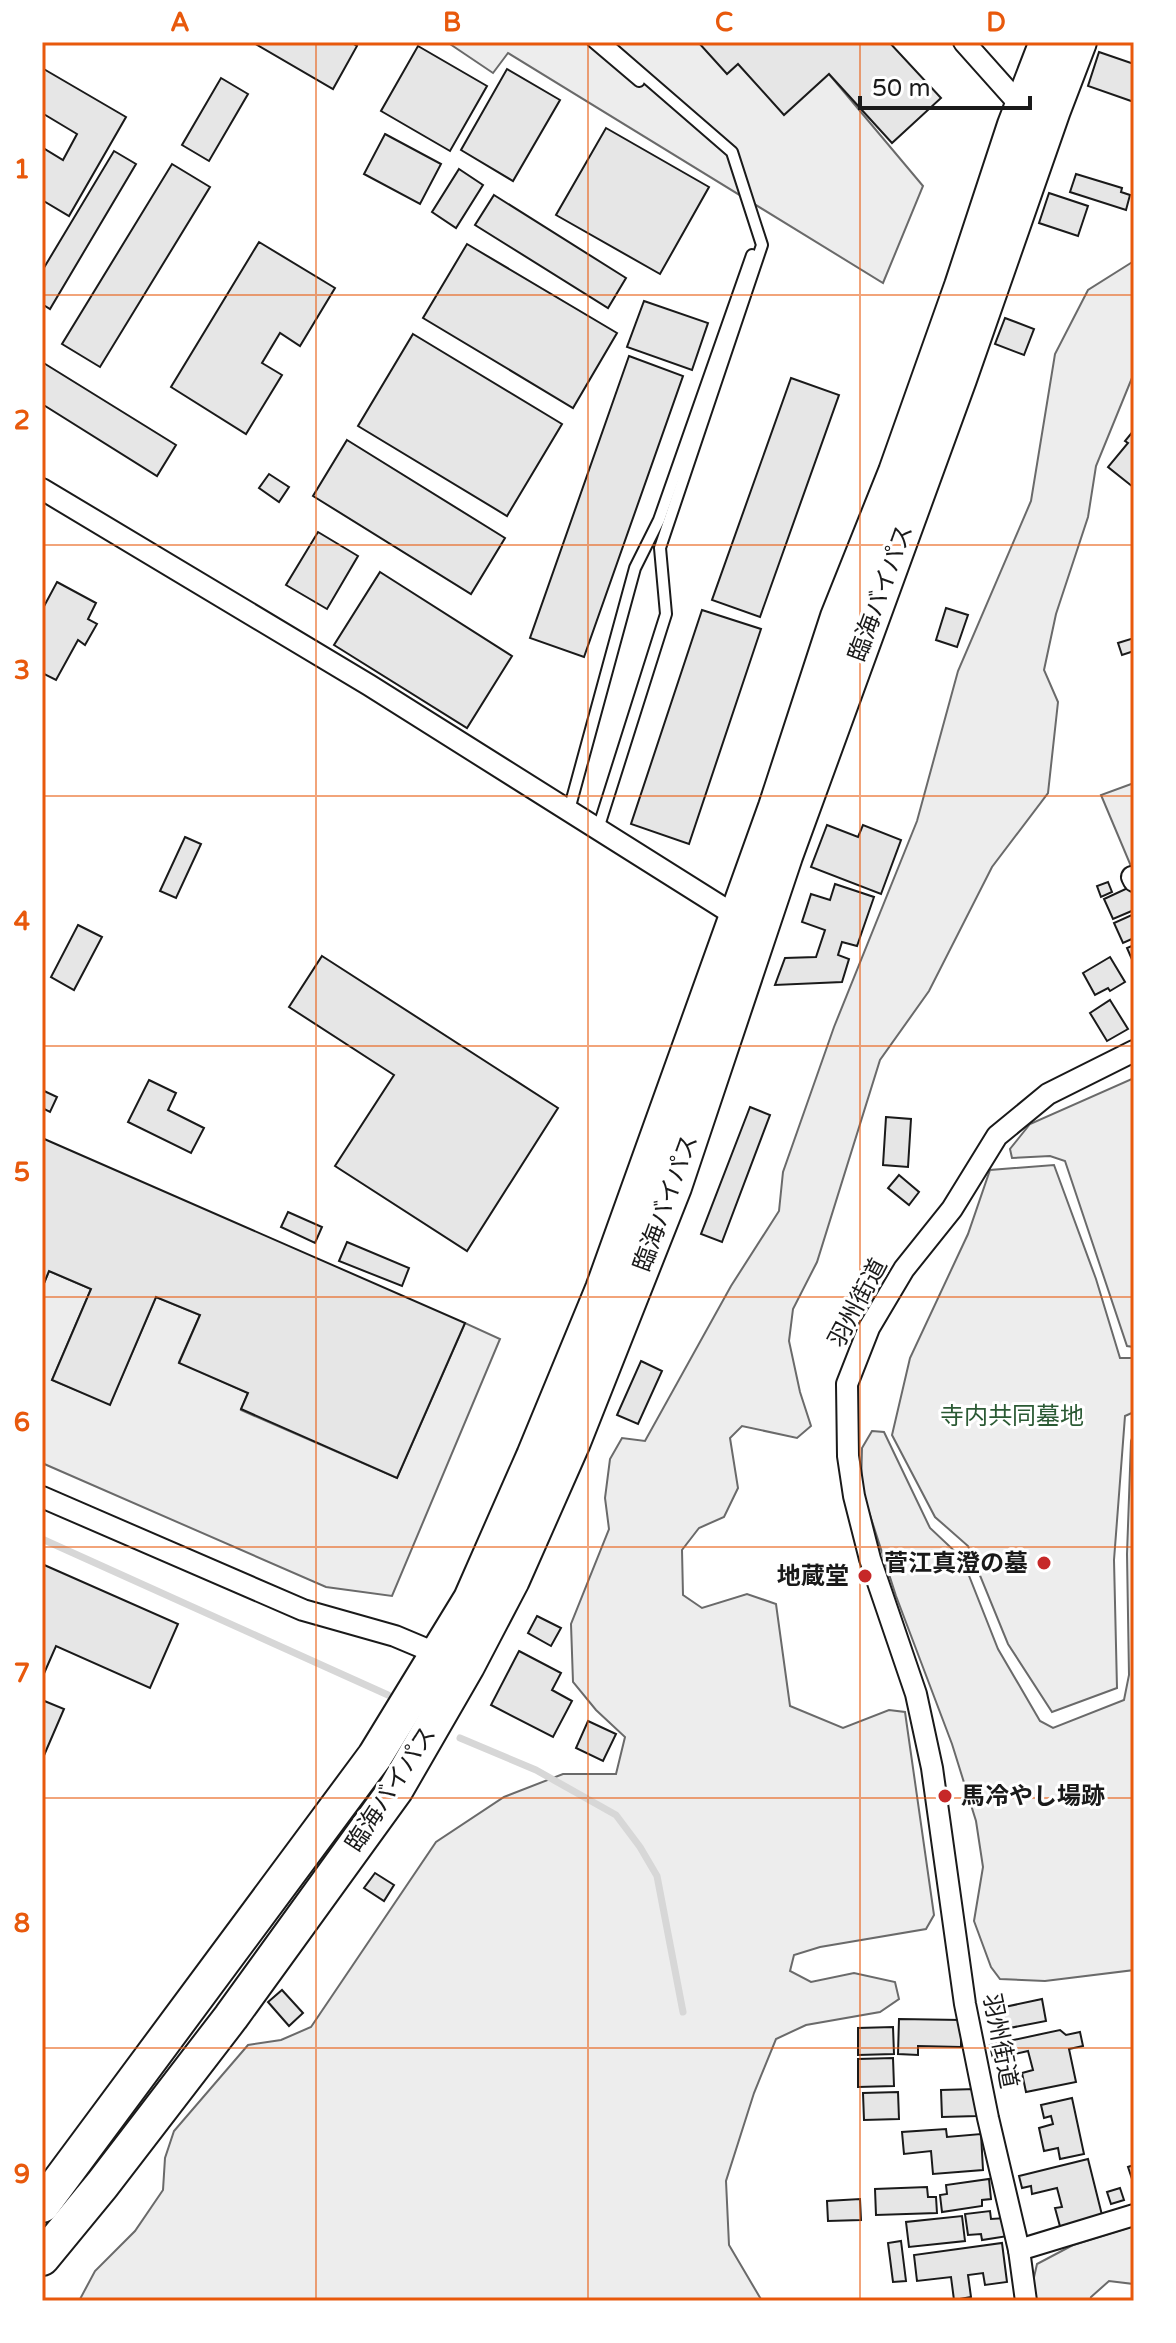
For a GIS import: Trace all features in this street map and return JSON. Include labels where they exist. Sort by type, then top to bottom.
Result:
[{"type":"highway","name":"臨海バイパス","points":[[42,2205],[375,1756],[453,1660],[512,1580],[573,1442],[669,1202],[731,1011],[776,807],[838,617],[901,458],[1047,42]]},
{"type":"highway","name":"臨海バイパス","points":[[748,924],[785,856],[1079,42]]},
{"type":"highway","name":"臨海バイパス","points":[[42,2258],[222,2029],[396,1789],[453,1660]]},
{"type":"street","points":[[964,42],[1022,107]]},
{"type":"street","points":[[42,489],[369,685],[748,924]]},
{"type":"street","name":"羽州街道","points":[[1026,2301],[1019,2250],[965,2004],[934,1778],[916,1694],[870,1559],[854,1496],[848,1456],[847,1384],[869,1328],[904,1269],[952,1209],[997,1136],[1048,1094],[1134,1051]]},
{"type":"street","points":[[42,1497],[303,1610],[395,1636],[453,1660]]},
{"type":"street","points":[[1019,2250],[1134,2215]]},
{"type":"lane","points":[[569,810],[635,568],[659,520],[756,242],[725,154],[593,42]]},
{"type":"lane","points":[[598,829],[666,614],[660,548],[762,245],[732,152],[605,42]]},
{"type":"shaded area","points":[[447,42],[698,42],[738,64],[829,74],[923,186],[883,283],[508,53],[493,73]]},
{"type":"shaded area","points":[[1134,261],[1134,373],[1096,466],[1088,517],[1056,614],[1044,670],[1058,702],[1048,793],[992,867],[929,991],[880,1060],[817,1262],[793,1309],[789,1341],[811,1426],[797,1438],[742,1426],[730,1438],[738,1488],[724,1517],[699,1528],[682,1550],[683,1595],[702,1608],[747,1594],[776,1604],[790,1706],[843,1728],[889,1710],[905,1712],[934,1915],[926,1929],[820,1947],[794,1955],[790,1971],[811,1982],[854,1973],[895,1982],[899,1999],[880,2012],[806,2025],[776,2039],[754,2093],[726,2181],[729,2245],[762,2301],[79,2301],[95,2271],[135,2231],[163,2190],[165,2158],[174,2131],[248,2045],[281,2040],[311,2027],[436,1842],[504,1797],[563,1774],[616,1774],[625,1737],[596,1710],[573,1682],[571,1624],[609,1529],[605,1498],[610,1459],[622,1438],[645,1441],[731,1286],[779,1211],[783,1172],[834,1027],[917,821],[958,671],[1031,501],[1055,354],[1088,290]]},
{"type":"shaded area","points":[[1134,783],[1134,870],[1133,871],[1101,795]]},
{"type":"shaded area","points":[[1134,1078],[1134,1347],[1127,1346],[1065,1161],[1050,1156],[1012,1158],[1010,1149],[1030,1124]]},
{"type":"shaded area","name":"寺内共同墓地","points":[[1054,1165],[1096,1279],[1120,1358],[1134,1358],[1134,1412],[1125,1416],[1114,1560],[1117,1688],[1052,1712],[1008,1644],[968,1546],[935,1517],[892,1435],[910,1358],[968,1234],[990,1170]]},
{"type":"shaded area","points":[[49,1271],[91,1289],[52,1380],[110,1404],[156,1297],[200,1315],[179,1362],[248,1393],[241,1410],[397,1478],[465,1323],[500,1339],[392,1596],[326,1587],[42,1463],[42,1288]]},
{"type":"shaded area","points":[[872,1431],[884,1432],[930,1528],[962,1558],[998,1649],[1040,1721],[1053,1728],[1124,1700],[1129,1675],[1127,1554],[1131,1441],[1134,1433],[1134,1970],[1045,1981],[1000,1979],[991,1967],[974,1921],[983,1867],[976,1821],[861,1487],[862,1448]]},
{"type":"shaded area","points":[[1134,2226],[1134,2284],[1109,2281],[1090,2301],[1034,2301],[1032,2286],[1037,2264],[1073,2245]]},
{"type":"building","points":[[252,42],[350,42],[357,46],[333,89]]},
{"type":"building","points":[[698,42],[889,42],[941,98],[892,143],[829,74],[784,115],[738,64],[727,74]]},
{"type":"building","points":[[418,46],[487,86],[450,151],[381,111]]},
{"type":"building","points":[[1099,52],[1134,64],[1134,102],[1088,86]]},
{"type":"building","points":[[42,68],[126,117],[69,216],[42,200],[43,148],[63,160],[77,134],[42,113]]},
{"type":"building","points":[[507,69],[560,100],[513,181],[461,150]]},
{"type":"building","points":[[221,78],[248,94],[209,161],[182,145]]},
{"type":"building","points":[[606,128],[709,187],[660,274],[556,215]]},
{"type":"building","points":[[385,134],[441,164],[420,204],[364,174]]},
{"type":"building","points":[[114,151],[136,164],[50,309],[42,304],[42,271]]},
{"type":"building","points":[[172,164],[210,187],[100,367],[62,344]]},
{"type":"building","points":[[459,169],[483,185],[456,228],[432,212]]},
{"type":"building","points":[[1076,174],[1122,188],[1121,192],[1130,195],[1126,210],[1070,192]]},
{"type":"building","points":[[1049,193],[1088,206],[1078,236],[1039,223]]},
{"type":"building","points":[[494,195],[626,278],[608,308],[475,225]]},
{"type":"building","points":[[259,242],[335,288],[300,346],[280,333],[262,363],[282,375],[246,434],[171,387]]},
{"type":"building","points":[[467,244],[617,333],[573,408],[423,318]]},
{"type":"building","points":[[644,301],[708,323],[692,370],[627,347]]},
{"type":"building","points":[[1005,318],[1034,329],[1024,355],[995,344]]},
{"type":"building","points":[[413,334],[562,424],[507,516],[358,426]]},
{"type":"building","points":[[629,356],[683,376],[584,657],[530,638]]},
{"type":"building","points":[[42,362],[176,445],[157,476],[42,404]]},
{"type":"building","points":[[791,378],[839,395],[760,617],[712,600]]},
{"type":"building","points":[[1134,430],[1133,487],[1108,467],[1128,443],[1125,441]]},
{"type":"building","points":[[347,440],[505,538],[471,594],[313,496]]},
{"type":"building","points":[[269,474],[289,487],[279,502],[259,488]]},
{"type":"building","points":[[318,532],[358,556],[327,609],[286,585]]},
{"type":"building","points":[[380,572],[512,656],[467,728],[334,645]]},
{"type":"building","points":[[57,582],[96,603],[88,619],[97,624],[85,645],[78,640],[56,680],[42,673],[42,610]]},
{"type":"building","points":[[946,608],[968,615],[957,647],[936,640]]},
{"type":"building","points":[[702,610],[761,629],[689,844],[631,824]]},
{"type":"building","points":[[1134,638],[1134,651],[1122,655],[1118,643]]},
{"type":"building","points":[[827,825],[858,837],[863,825],[901,840],[881,894],[811,867]]},
{"type":"building","points":[[185,837],[201,844],[176,898],[160,891]]},
{"type":"building","points":[[1108,882],[1112,892],[1101,897],[1097,886]]},
{"type":"building","points":[[835,884],[874,897],[857,946],[842,942],[838,955],[849,959],[842,982],[775,985],[785,958],[816,957],[825,930],[802,922],[811,894],[830,900]]},
{"type":"building","points":[[1132,886],[1134,910],[1113,919],[1104,899]]},
{"type":"building","points":[[1134,914],[1134,938],[1123,943],[1114,923]]},
{"type":"building","points":[[78,925],[102,937],[74,990],[51,977]]},
{"type":"building","points":[[1134,945],[1134,964],[1127,948]]},
{"type":"building","points":[[322,956],[558,1108],[467,1251],[335,1166],[394,1075],[289,1007]]},
{"type":"building","points":[[1110,957],[1125,982],[1095,995],[1083,973]]},
{"type":"building","points":[[1110,1000],[1128,1029],[1107,1041],[1090,1013]]},
{"type":"building","points":[[149,1080],[176,1093],[168,1110],[204,1128],[191,1153],[128,1122]]},
{"type":"building","points":[[42,1090],[57,1097],[50,1112],[42,1108]]},
{"type":"building","points":[[750,1107],[770,1115],[722,1242],[701,1234]]},
{"type":"building","points":[[886,1117],[911,1119],[908,1167],[883,1165]]},
{"type":"building","points":[[42,1138],[465,1323],[397,1478],[241,1409],[248,1393],[179,1363],[200,1315],[156,1297],[110,1405],[52,1380],[91,1289],[49,1271],[42,1288]]},
{"type":"building","points":[[899,1175],[919,1192],[909,1205],[888,1188]]},
{"type":"building","points":[[288,1212],[322,1227],[315,1243],[281,1227]]},
{"type":"building","points":[[347,1242],[409,1268],[402,1286],[339,1261]]},
{"type":"building","points":[[641,1361],[662,1371],[638,1424],[617,1415]]},
{"type":"building","points":[[42,1564],[178,1624],[150,1688],[56,1646],[42,1678]]},
{"type":"building","points":[[537,1616],[561,1628],[551,1646],[528,1633]]},
{"type":"building","points":[[519,1651],[561,1673],[552,1690],[572,1701],[553,1737],[491,1705]]},
{"type":"building","points":[[42,1700],[64,1709],[42,1760]]},
{"type":"building","points":[[588,1721],[616,1734],[603,1761],[576,1748]]},
{"type":"building","points":[[375,1873],[394,1885],[384,1901],[364,1888]]},
{"type":"building","points":[[282,1990],[303,2013],[289,2026],[268,2002]]},
{"type":"building","points":[[1042,1999],[1046,2021],[999,2030],[995,2009]]},
{"type":"building","points":[[899,2019],[961,2020],[961,2047],[918,2046],[918,2055],[898,2054]]},
{"type":"building","points":[[893,2027],[894,2054],[858,2055],[858,2028]]},
{"type":"building","points":[[1060,2030],[1066,2035],[1080,2032],[1083,2046],[1069,2049],[1076,2082],[1026,2092],[1022,2073],[1033,2070],[1028,2051],[993,2059],[990,2045]]},
{"type":"building","points":[[893,2058],[894,2086],[858,2087],[858,2059]]},
{"type":"building","points":[[976,2089],[977,2116],[942,2117],[941,2090]]},
{"type":"building","points":[[898,2092],[899,2119],[864,2120],[863,2093]]},
{"type":"building","points":[[1072,2098],[1084,2154],[1060,2159],[1058,2148],[1044,2151],[1039,2128],[1053,2124],[1051,2116],[1044,2118],[1041,2105]]},
{"type":"building","points":[[946,2129],[947,2137],[981,2134],[983,2170],[933,2174],[931,2151],[904,2154],[902,2132]]},
{"type":"building","points":[[1088,2159],[1103,2219],[1061,2230],[1055,2208],[1062,2207],[1057,2188],[1032,2194],[1031,2186],[1022,2188],[1019,2176]]},
{"type":"building","points":[[1134,2165],[1134,2185],[1128,2167]]},
{"type":"building","points":[[989,2179],[991,2199],[982,2200],[982,2206],[942,2212],[940,2195],[947,2194],[946,2185]]},
{"type":"building","points":[[927,2187],[928,2197],[936,2197],[937,2213],[876,2215],[875,2189]]},
{"type":"building","points":[[1120,2188],[1124,2200],[1111,2204],[1107,2192]]},
{"type":"building","points":[[860,2199],[861,2220],[828,2221],[827,2201]]},
{"type":"building","points":[[990,2211],[991,2219],[1006,2218],[1008,2236],[982,2240],[981,2234],[968,2235],[965,2214]]},
{"type":"building","points":[[962,2216],[965,2241],[909,2247],[906,2222]]},
{"type":"building","points":[[901,2241],[906,2281],[893,2282],[888,2243]]},
{"type":"building","points":[[1002,2243],[1007,2282],[985,2285],[983,2273],[968,2275],[971,2297],[954,2300],[951,2277],[917,2281],[914,2255]]},
{"type":"waterway","points":[[42,1539],[388,1695]]},
{"type":"waterway","points":[[460,1738],[536,1770],[616,1815],[657,1876],[683,2012]]},
{"type":"place","name":"菅江真澄の墓","points":[[1044,1563]]},
{"type":"place","name":"地蔵堂","points":[[865,1576]]},
{"type":"place","name":"馬冷やし場跡","points":[[945,1796]]}]
